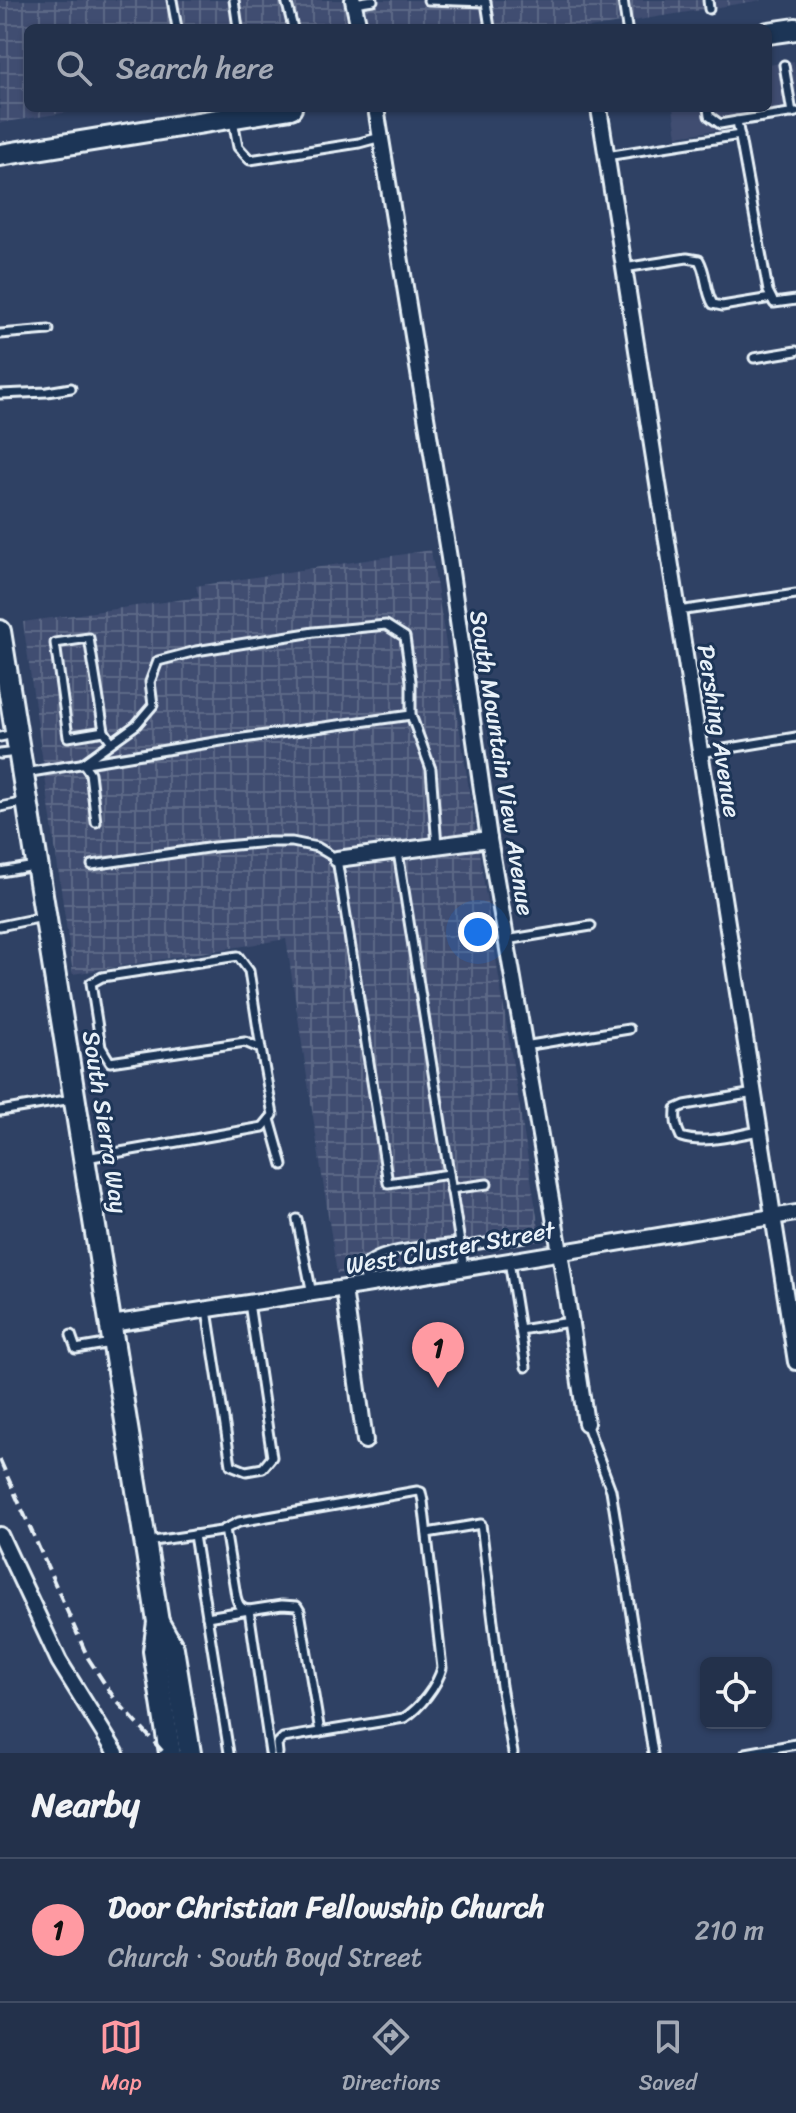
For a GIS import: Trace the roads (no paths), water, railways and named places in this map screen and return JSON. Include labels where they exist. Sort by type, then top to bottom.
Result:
[{"type":"street","points":[[354,1],[358,24]]},
{"type":"street","points":[[772,32],[796,29]]},
{"type":"street","name":"South Mountain View Avenue","points":[[377,112],[447,543],[489,839],[586,1423]]},
{"type":"street","name":"Pershing Avenue","points":[[600,112],[796,1362]]},
{"type":"street","points":[[0,155],[194,116],[245,113]]},
{"type":"street","name":"South Sierra Way","points":[[0,631],[9,744],[23,773],[158,1622]]},
{"type":"street","points":[[337,859],[489,839]]},
{"type":"street","name":"West Cluster Street","points":[[112,1334],[207,1310],[796,1213]]},
{"type":"street","points":[[344,1289],[365,1441]]},
{"type":"street","points":[[0,1535],[59,1661],[116,1753]]},
{"type":"street","points":[[158,1622],[154,1651],[170,1753]]},
{"type":"street","points":[[158,1622],[173,1648],[190,1753]]},
{"type":"lane","points":[[172,0],[176,24]]},
{"type":"lane","points":[[234,0],[237,24]]},
{"type":"lane","points":[[286,0],[292,24]]},
{"type":"lane","points":[[354,1],[373,0]]},
{"type":"lane","points":[[428,0],[486,2],[489,24]]},
{"type":"lane","points":[[623,0],[626,24]]},
{"type":"lane","points":[[708,112],[709,116],[720,124],[794,112],[784,65]]},
{"type":"lane","points":[[245,113],[238,147],[250,160],[346,146],[381,137]]},
{"type":"lane","points":[[737,121],[768,291],[774,303],[796,300]]},
{"type":"lane","points":[[606,156],[740,135]]},
{"type":"lane","points":[[624,268],[687,258],[699,260],[713,304],[722,306],[771,298]]},
{"type":"lane","points":[[0,334],[49,330]]},
{"type":"lane","points":[[754,358],[796,351]]},
{"type":"lane","points":[[0,394],[71,388]]},
{"type":"lane","points":[[678,611],[796,594]]},
{"type":"lane","points":[[83,763],[136,725],[153,705],[150,682],[158,661],[196,651],[314,632],[386,625],[405,637],[411,681],[411,715],[431,769],[437,846]]},
{"type":"lane","points":[[104,731],[68,737],[55,643],[89,638],[104,731],[111,741]]},
{"type":"lane","points":[[23,773],[411,715]]},
{"type":"lane","points":[[700,753],[796,737]]},
{"type":"lane","points":[[83,763],[90,773],[96,822]]},
{"type":"lane","points":[[0,807],[27,802]]},
{"type":"lane","points":[[92,865],[268,842],[292,842],[317,847],[337,859],[388,1183],[449,1174]]},
{"type":"lane","points":[[397,851],[464,1268]]},
{"type":"lane","points":[[0,872],[37,866]]},
{"type":"lane","points":[[0,926],[46,917]]},
{"type":"lane","points":[[506,940],[591,926]]},
{"type":"lane","points":[[84,1159],[263,1127],[273,1115],[249,971],[238,956],[102,977],[91,983],[101,1047],[110,1062],[245,1042],[261,1049]]},
{"type":"lane","points":[[524,1046],[629,1029]]},
{"type":"lane","points":[[754,1093],[685,1105],[676,1109],[675,1118],[681,1137],[690,1139],[706,1140],[760,1131]]},
{"type":"lane","points":[[0,1111],[74,1098]]},
{"type":"lane","points":[[270,1119],[283,1165]]},
{"type":"lane","points":[[451,1189],[487,1184]]},
{"type":"lane","points":[[297,1219],[312,1294]]},
{"type":"lane","points":[[365,1285],[365,1265],[370,1258],[524,1237]]},
{"type":"lane","points":[[509,1261],[526,1367]]},
{"type":"lane","points":[[207,1310],[231,1465],[246,1471],[263,1468],[272,1457],[249,1303]]},
{"type":"lane","points":[[520,1330],[570,1322]]},
{"type":"lane","points":[[71,1335],[76,1349],[112,1334]]},
{"type":"lane","points":[[586,1423],[611,1490],[653,1753]]},
{"type":"lane","points":[[145,1542],[225,1529],[239,1522],[421,1492],[442,1668],[440,1676],[415,1711],[404,1718],[283,1738],[277,1744],[278,1753]]},
{"type":"lane","points":[[427,1533],[481,1524],[501,1686],[513,1753]]},
{"type":"lane","points":[[225,1529],[236,1596],[239,1605],[249,1610]]},
{"type":"lane","points":[[194,1535],[229,1753]]},
{"type":"lane","points":[[207,1617],[289,1604],[297,1606],[320,1732]]},
{"type":"lane","points":[[249,1610],[270,1753]]},
{"type":"lane","points":[[746,1753],[796,1744]]},
{"type":"railway","points":[[0,1460],[88,1658],[114,1698],[164,1753]]},
{"type":"place","name":"Door Christian Fellowship Church","points":[[438,1388]]}]
